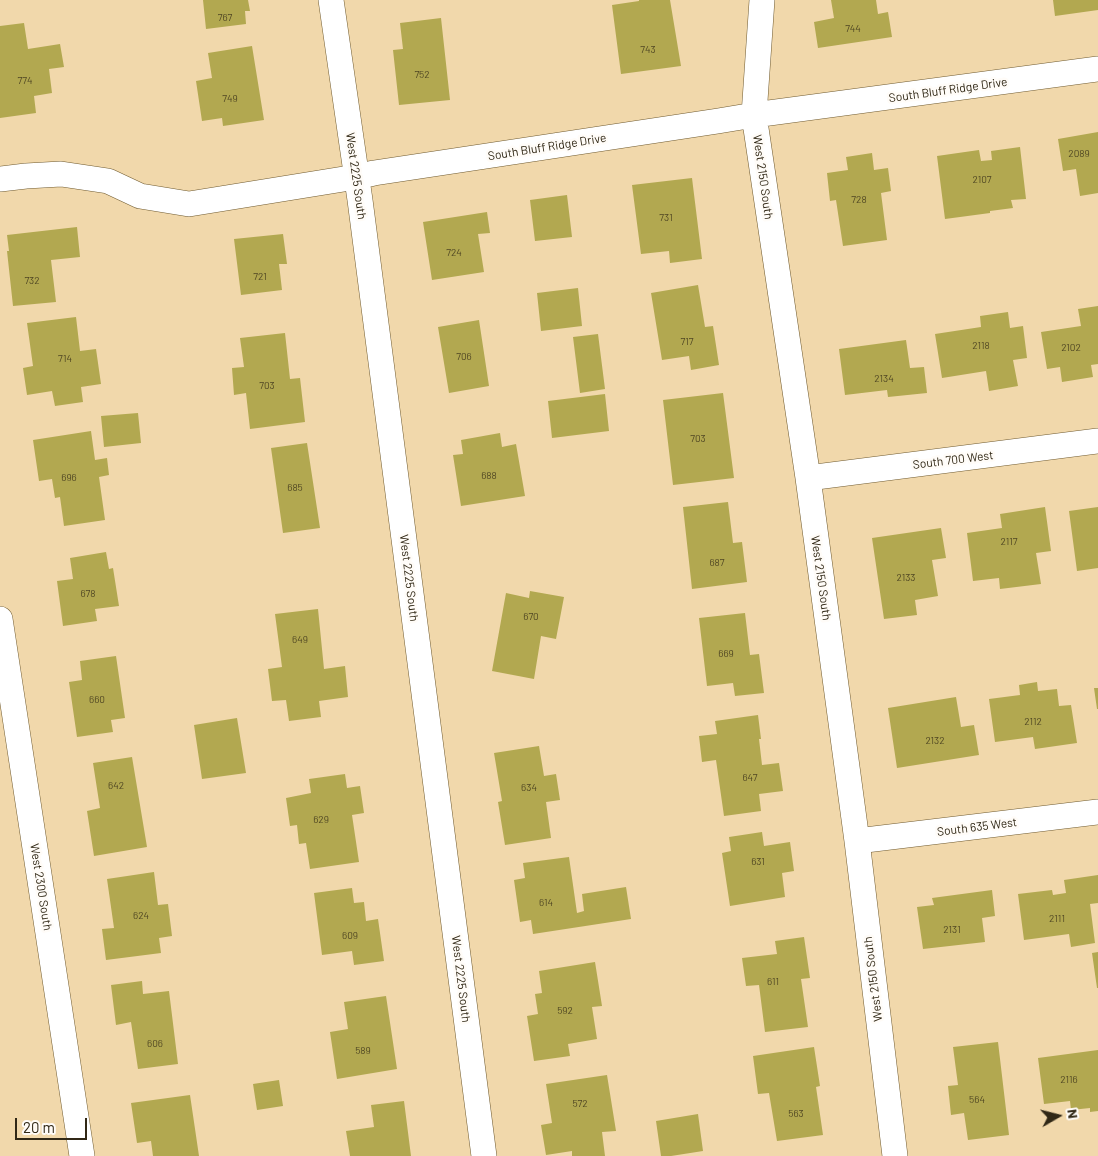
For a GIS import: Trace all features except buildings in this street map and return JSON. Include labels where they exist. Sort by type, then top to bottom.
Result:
[{"type":"street","name":"West 2225 South","points":[[331,0],[484,1156]]},
{"type":"street","name":"West 2150 South","points":[[762,0],[754,115],[808,478],[857,841],[894,1156]]},
{"type":"street","name":"South Bluff Ridge Drive","points":[[0,179],[61,174],[108,181],[140,196],[189,204],[356,178],[374,173],[754,115],[1098,70]]},
{"type":"street","name":"South 700 West","points":[[808,478],[1098,441]]},
{"type":"street","name":"West 2300 South","points":[[0,619],[82,1156]]},
{"type":"street","name":"South 635 West","points":[[857,841],[1098,812]]}]
